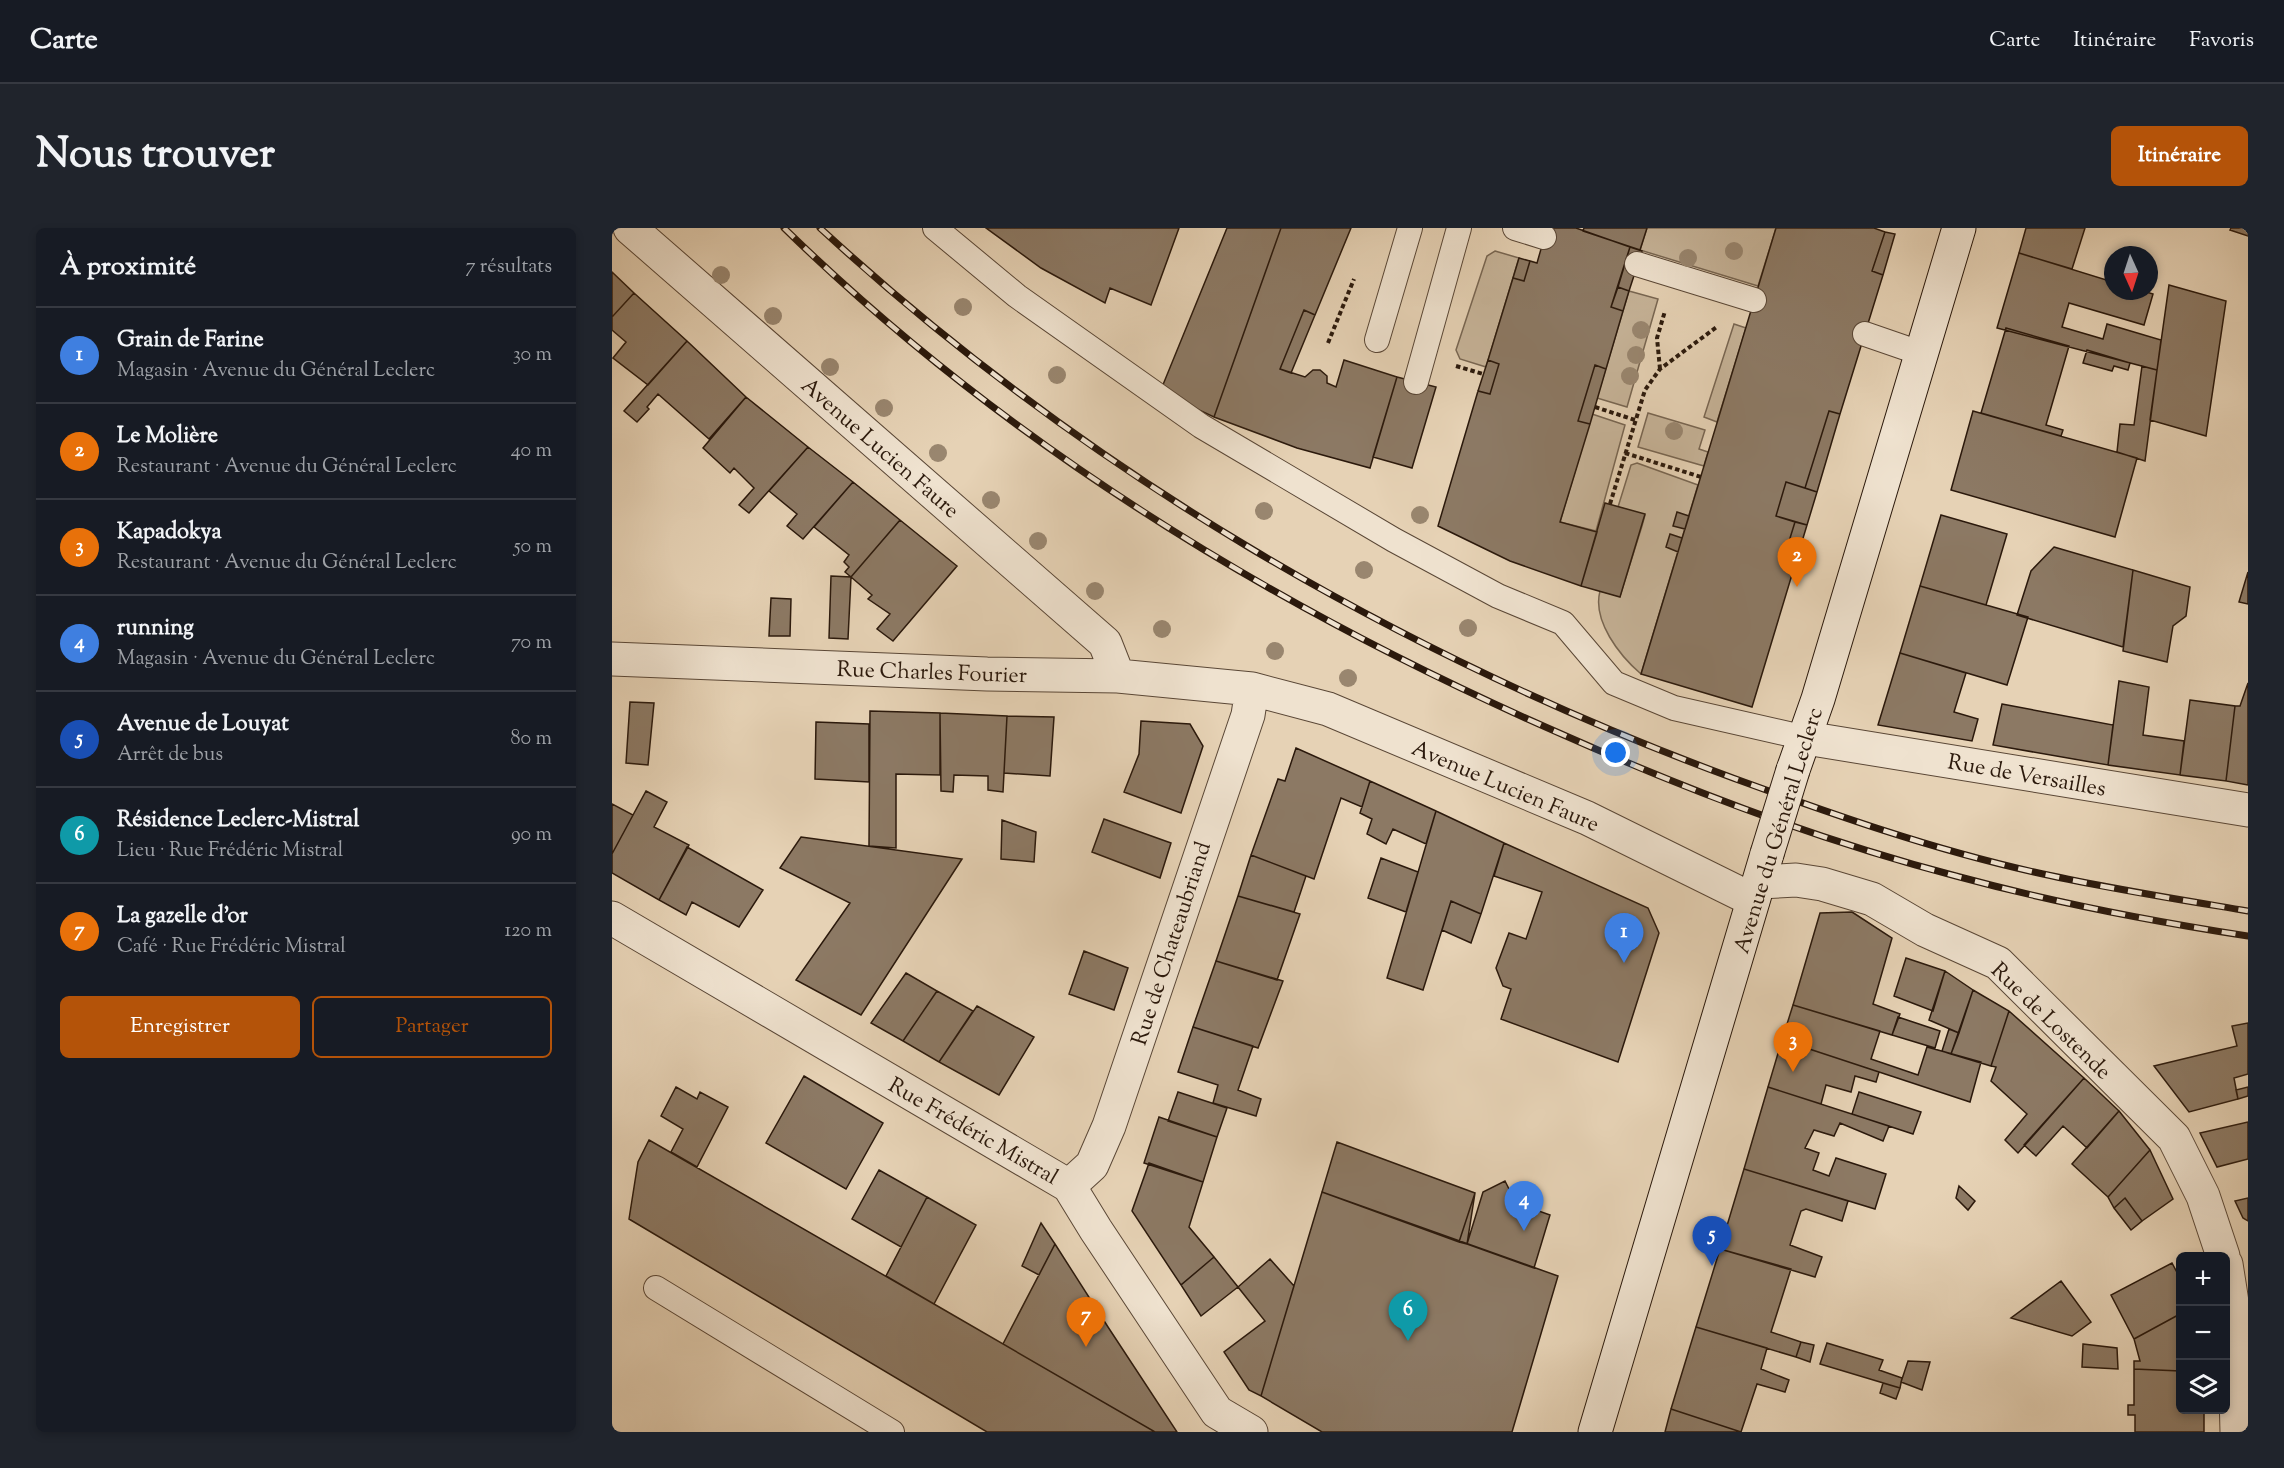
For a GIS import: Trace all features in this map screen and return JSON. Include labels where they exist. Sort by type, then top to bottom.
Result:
[{"type":"street","name":"Avenue Lucien Faure","points":[[630,228],[1106,643],[1118,676]]},
{"type":"street","name":"Avenue du Général Leclerc","points":[[1595,1432],[1760,879],[1793,770],[1806,738],[1959,228]]},
{"type":"street","name":"Rue Charles Fourier","points":[[612,659],[987,674],[1118,676],[1252,689]]},
{"type":"street","name":"Avenue Lucien Faure","points":[[1252,689],[1328,709],[1587,818],[1760,879]]},
{"type":"street","name":"Rue de Chateaubriand","points":[[1069,1186],[1092,1164],[1109,1126],[1248,715],[1252,689]]},
{"type":"street","name":"Rue de Versailles","points":[[1806,738],[2248,810]]},
{"type":"street","name":"Rue de Lostende","points":[[1760,879],[1814,882],[1872,899],[1925,930],[1998,963],[2174,1138],[2203,1196],[2232,1268],[2237,1432]]},
{"type":"street","name":"Rue Frédéric Mistral","points":[[612,918],[1069,1186],[1217,1412],[1251,1432]]},
{"type":"lane","points":[[935,228],[1017,296],[1201,426],[1394,540],[1498,596],[1563,623],[1614,683],[1674,708],[1806,738]]},
{"type":"lane","points":[[1377,340],[1410,228]]},
{"type":"lane","points":[[1416,382],[1459,228]]},
{"type":"lane","points":[[1515,228],[1544,237]]},
{"type":"lane","points":[[1638,264],[1746,298]]},
{"type":"lane","points":[[1865,334],[1923,354]]},
{"type":"lane","points":[[656,1288],[892,1432]]},
{"type":"path","points":[[1660,369],[1657,338],[1676,276]]},
{"type":"path","points":[[1610,504],[1645,390],[1660,369],[1722,324],[1746,298]]},
{"type":"path","points":[[1595,407],[1635,420]]},
{"type":"path","points":[[1625,453],[1701,477]]},
{"type":"shaded area","points":[[1647,228],[1776,228],[1758,286],[1640,250]]},
{"type":"shaded area","points":[[1495,251],[1519,258],[1486,367],[1460,359],[1456,350],[1487,256]]},
{"type":"shaded area","points":[[1629,291],[1658,299],[1627,407],[1597,398]]},
{"type":"shaded area","points":[[1734,324],[1746,328],[1717,422],[1704,417]]},
{"type":"shaded area","points":[[1648,413],[1705,430],[1699,449],[1708,452],[1704,466],[1638,447]]},
{"type":"shaded area","points":[[1592,414],[1625,425],[1596,531],[1560,522]]},
{"type":"shaded area","points":[[1637,463],[1698,485],[1641,674],[1625,658],[1610,637],[1600,614],[1599,602],[1600,591],[1620,596],[1642,526],[1645,515],[1618,507],[1631,465]]},
{"type":"building","points":[[986,228],[1179,228],[1151,305],[1110,288],[1105,303],[1041,268]]},
{"type":"building","points":[[1227,228],[1281,228],[1214,417],[1160,392]]},
{"type":"building","points":[[1281,228],[1351,228],[1315,315],[1304,310],[1280,369],[1305,377],[1313,370],[1320,370],[1327,376],[1327,383],[1336,387],[1344,360],[1397,377],[1370,468],[1297,448],[1214,417]]},
{"type":"building","points":[[1547,228],[1576,228],[1630,247],[1611,307],[1623,311],[1606,369],[1595,365],[1578,421],[1590,424],[1560,522],[1597,532],[1581,586],[1510,561],[1438,526],[1478,391],[1490,394],[1499,364],[1488,360],[1513,278],[1524,281],[1530,261],[1537,263]]},
{"type":"building","points":[[1584,228],[1647,228],[1640,250],[1583,231]]},
{"type":"building","points":[[1776,228],[1874,228],[1885,232],[1872,271],[1883,275],[1840,414],[1829,411],[1805,488],[1786,482],[1776,516],[1795,522],[1782,564],[1794,568],[1752,707],[1641,674]]},
{"type":"building","points":[[2026,228],[2085,228],[2072,269],[2019,253]]},
{"type":"building","points":[[2231,228],[2248,228],[2248,236],[2230,230]]},
{"type":"building","points":[[1885,232],[1895,234],[1883,275],[1872,271]]},
{"type":"building","points":[[1630,247],[1642,251],[1629,291],[1618,287]]},
{"type":"building","points":[[2019,253],[2104,279],[2104,300],[2151,300],[2144,325],[2069,303],[2062,327],[2103,339],[2107,324],[2161,340],[2157,370],[1997,328]]},
{"type":"building","points":[[1519,258],[1530,261],[1524,281],[1513,278]]},
{"type":"building","points":[[612,272],[634,293],[612,317]]},
{"type":"building","points":[[2169,285],[2226,301],[2206,436],[2150,420]]},
{"type":"building","points":[[1618,287],[1629,291],[1623,311],[1611,307]]},
{"type":"building","points":[[634,293],[687,341],[648,385],[613,358],[626,342],[612,330],[612,317]]},
{"type":"building","points":[[1304,310],[1315,315],[1291,373],[1280,369]]},
{"type":"building","points":[[2006,328],[2069,346],[2046,425],[2063,430],[2061,436],[1981,413]]},
{"type":"building","points":[[687,341],[746,397],[709,439],[658,394],[647,407],[649,409],[637,422],[624,411]]},
{"type":"building","points":[[2087,350],[2130,363],[2128,370],[2114,366],[2112,371],[2083,363]]},
{"type":"building","points":[[1488,360],[1499,364],[1490,394],[1478,391]]},
{"type":"building","points":[[1595,365],[1606,369],[1590,424],[1578,421]]},
{"type":"building","points":[[2142,366],[2157,370],[2145,461],[2117,452],[2120,424],[2134,425]]},
{"type":"building","points":[[1397,377],[1436,387],[1412,468],[1373,457]]},
{"type":"building","points":[[746,397],[808,447],[749,513],[739,505],[754,488],[734,468],[730,473],[703,448]]},
{"type":"building","points":[[1829,411],[1840,414],[1817,492],[1805,488]]},
{"type":"building","points":[[1973,411],[2137,458],[2115,537],[1951,490]]},
{"type":"building","points":[[808,447],[853,482],[803,539],[787,526],[797,514],[769,491]]},
{"type":"building","points":[[853,482],[900,520],[851,577],[845,572],[849,567],[844,562],[849,555],[814,527]]},
{"type":"building","points":[[1786,482],[1817,492],[1807,525],[1776,516]]},
{"type":"building","points":[[1605,503],[1645,514],[1620,597],[1581,586]]},
{"type":"building","points":[[1677,512],[1689,516],[1685,529],[1673,526]]},
{"type":"building","points":[[1941,515],[2007,534],[1986,605],[1920,586]]},
{"type":"building","points":[[900,520],[957,566],[893,641],[877,629],[890,614],[868,599],[872,595],[851,577]]},
{"type":"building","points":[[1795,522],[1807,525],[1794,568],[1782,564]]},
{"type":"building","points":[[1670,534],[1682,538],[1678,552],[1666,547]]},
{"type":"building","points":[[2054,547],[2133,570],[2123,647],[2017,615],[2031,571]]},
{"type":"building","points":[[2133,570],[2190,587],[2186,616],[2173,626],[2167,662],[2123,651]]},
{"type":"building","points":[[2248,572],[2248,604],[2239,602]]},
{"type":"building","points":[[831,576],[851,577],[848,639],[829,638]]},
{"type":"building","points":[[1920,586],[2028,617],[2007,685],[1900,653]]},
{"type":"building","points":[[771,598],[791,599],[790,636],[769,636]]},
{"type":"building","points":[[1900,653],[1966,673],[1954,712],[1978,719],[1972,741],[1878,725]]},
{"type":"building","points":[[2119,681],[2149,687],[2143,735],[2184,741],[2180,775],[2108,765]]},
{"type":"building","points":[[2248,683],[2248,785],[2226,781],[2235,706],[2240,706]]},
{"type":"building","points":[[2190,700],[2235,706],[2226,781],[2180,775]]},
{"type":"building","points":[[630,702],[654,703],[648,765],[626,763]]},
{"type":"building","points":[[2002,704],[2113,725],[2108,765],[1993,745]]},
{"type":"building","points":[[870,711],[940,713],[940,775],[896,774],[896,848],[869,846]]},
{"type":"building","points":[[940,713],[1007,716],[1003,792],[988,790],[988,776],[954,775],[953,792],[941,791]]},
{"type":"building","points":[[1007,716],[1054,717],[1050,776],[1004,773]]},
{"type":"building","points":[[1141,721],[1190,724],[1203,746],[1181,813],[1124,792],[1139,754]]},
{"type":"building","points":[[816,722],[869,724],[869,782],[815,779]]},
{"type":"building","points":[[1296,748],[1370,781],[1362,807],[1341,798],[1314,879],[1251,855],[1278,779],[1285,781]]},
{"type":"building","points":[[1370,781],[1436,811],[1426,844],[1393,829],[1386,844],[1367,834],[1372,819],[1360,813]]},
{"type":"building","points":[[646,791],[667,802],[654,827],[689,845],[659,900],[612,873],[612,854]]},
{"type":"building","points":[[612,804],[633,815],[612,854]]},
{"type":"building","points":[[1436,811],[1504,843],[1481,914],[1451,901],[1423,990],[1387,978]]},
{"type":"building","points":[[1104,819],[1171,843],[1160,878],[1092,852]]},
{"type":"building","points":[[1002,820],[1036,832],[1034,862],[1001,859]]},
{"type":"building","points":[[801,837],[962,859],[861,1015],[796,980],[850,903],[780,868]]},
{"type":"building","points":[[1504,843],[1648,908],[1659,933],[1618,1062],[1501,1019],[1511,989],[1503,986],[1496,968],[1509,933],[1526,939],[1542,892],[1494,876]]},
{"type":"building","points":[[687,847],[763,890],[739,927],[692,902],[686,915],[659,900]]},
{"type":"building","points":[[1251,855],[1306,876],[1294,912],[1238,896]]},
{"type":"building","points":[[1381,858],[1418,872],[1406,912],[1368,898]]},
{"type":"building","points":[[1238,896],[1300,914],[1277,980],[1216,961]]},
{"type":"building","points":[[1451,901],[1481,914],[1471,943],[1442,930]]},
{"type":"building","points":[[1852,912],[1892,938],[1873,1004],[1900,1014],[1892,1035],[1793,1005],[1820,913]]},
{"type":"building","points":[[1084,951],[1128,968],[1114,1010],[1069,994]]},
{"type":"building","points":[[1906,958],[1945,971],[1933,1011],[1894,996]]},
{"type":"building","points":[[1216,961],[1283,981],[1258,1048],[1193,1027]]},
{"type":"building","points":[[1945,971],[1973,990],[1959,1033],[1929,1020]]},
{"type":"building","points":[[906,973],[937,991],[903,1041],[871,1023]]},
{"type":"building","points":[[1973,990],[2009,1011],[1991,1066],[1951,1054]]},
{"type":"building","points":[[937,991],[973,1011],[939,1062],[903,1041]]},
{"type":"building","points":[[1793,1005],[1880,1031],[1871,1059],[1918,1075],[1927,1047],[1981,1062],[1970,1102],[1782,1040]]},
{"type":"building","points":[[977,1006],[1034,1037],[999,1095],[939,1062]]},
{"type":"building","points":[[2009,1011],[2084,1078],[2018,1153],[2005,1140],[2027,1114],[1991,1081],[1996,1067],[1991,1066]]},
{"type":"building","points":[[1898,1017],[1940,1031],[1935,1048],[1892,1035]]},
{"type":"building","points":[[2248,1023],[2248,1074],[2234,1078],[2238,1099],[2189,1112],[2154,1066],[2237,1046],[2232,1026]]},
{"type":"building","points":[[1193,1027],[1253,1046],[1238,1090],[1261,1099],[1256,1116],[1213,1103],[1218,1085],[1178,1072]]},
{"type":"building","points":[[1949,1029],[1959,1033],[1951,1054],[1942,1051]]},
{"type":"building","points":[[1782,1040],[1879,1072],[1876,1082],[1855,1076],[1851,1092],[1826,1085],[1821,1104],[1768,1087]]},
{"type":"building","points":[[804,1076],[883,1123],[846,1189],[766,1143]]},
{"type":"building","points":[[2084,1078],[2119,1111],[2087,1148],[2063,1126],[2036,1156],[2024,1145]]},
{"type":"building","points":[[676,1087],[697,1099],[700,1092],[728,1107],[697,1167],[671,1152],[683,1129],[661,1116]]},
{"type":"building","points":[[1768,1087],[1889,1126],[1883,1141],[1840,1123],[1834,1136],[1814,1130],[1805,1148],[1819,1153],[1813,1170],[1829,1176],[1836,1158],[1886,1174],[1875,1209],[1744,1169]]},
{"type":"building","points":[[2248,1087],[2248,1096],[2238,1099],[2236,1090]]},
{"type":"building","points":[[1178,1092],[1227,1108],[1217,1137],[1168,1121]]},
{"type":"building","points":[[1859,1092],[1921,1112],[1913,1134],[1852,1114]]},
{"type":"building","points":[[2119,1111],[2150,1150],[2108,1197],[2072,1164]]},
{"type":"building","points":[[1159,1117],[1217,1137],[1203,1182],[1144,1163]]},
{"type":"building","points":[[2248,1122],[2248,1159],[2217,1167],[2200,1133]]},
{"type":"building","points":[[649,1140],[1155,1432],[987,1432],[629,1219],[638,1162]]},
{"type":"building","points":[[1337,1142],[1475,1193],[1459,1242],[1322,1192]]},
{"type":"building","points":[[2150,1150],[2173,1199],[2142,1221],[2125,1198],[2114,1208],[2108,1197]]},
{"type":"building","points":[[1149,1163],[1203,1182],[1189,1227],[1214,1257],[1181,1285],[1132,1211]]},
{"type":"building","points":[[1744,1169],[1848,1201],[1842,1221],[1806,1209],[1801,1211],[1790,1245],[1822,1257],[1815,1277],[1720,1249]]},
{"type":"building","points":[[879,1170],[927,1197],[901,1247],[852,1219]]},
{"type":"building","points":[[1505,1181],[1516,1203],[1550,1215],[1534,1268],[1467,1244],[1483,1192]]},
{"type":"building","points":[[1959,1186],[1975,1201],[1968,1210],[1956,1198]]},
{"type":"building","points":[[1322,1192],[1558,1276],[1512,1432],[1322,1432],[1261,1396]]},
{"type":"building","points":[[1475,1193],[1467,1244],[1459,1242]]},
{"type":"building","points":[[927,1197],[976,1225],[934,1304],[886,1276]]},
{"type":"building","points":[[2125,1198],[2142,1221],[2131,1230],[2114,1208]]},
{"type":"building","points":[[2248,1198],[2248,1221],[2243,1218],[2235,1201]]},
{"type":"building","points":[[1041,1223],[1055,1244],[1039,1275],[1022,1266]]},
{"type":"building","points":[[1055,1244],[1177,1432],[1155,1432],[1003,1344]]},
{"type":"building","points":[[1720,1249],[1791,1269],[1771,1332],[1801,1342],[1796,1357],[1696,1327]]},
{"type":"building","points":[[1214,1257],[1238,1287],[1201,1316],[1181,1285]]},
{"type":"building","points":[[1270,1259],[1294,1286],[1261,1396],[1249,1390],[1224,1352],[1265,1321],[1238,1287]]},
{"type":"building","points":[[2172,1263],[2176,1270],[2176,1316],[2134,1339],[2111,1295]]},
{"type":"building","points":[[2061,1281],[2091,1322],[2072,1336],[2011,1318]]},
{"type":"building","points":[[2176,1316],[2176,1371],[2134,1369],[2134,1361],[2140,1361],[2134,1339]]},
{"type":"building","points":[[1696,1327],[1767,1348],[1761,1369],[1789,1380],[1785,1392],[1757,1384],[1741,1432],[1671,1409]]},
{"type":"building","points":[[1801,1342],[1814,1345],[1810,1362],[1796,1357]]},
{"type":"building","points":[[1827,1343],[1883,1360],[1879,1370],[1902,1378],[1900,1388],[1820,1364]]},
{"type":"building","points":[[2083,1344],[2117,1348],[2118,1369],[2082,1367]]},
{"type":"building","points":[[1908,1361],[1930,1362],[1922,1390],[1901,1382]]},
{"type":"building","points":[[2134,1369],[2176,1371],[2176,1414],[2204,1414],[2204,1432],[2135,1432],[2135,1415],[2128,1415],[2128,1405],[2134,1405]]},
{"type":"building","points":[[1883,1383],[1900,1388],[1896,1399],[1880,1393]]},
{"type":"building","points":[[1671,1409],[1741,1432],[1665,1432]]},
{"type":"railway","points":[[784,228],[870,307],[961,382],[1055,452],[1152,517],[1252,578],[1355,635],[1460,688],[1661,777],[1758,814],[1856,847],[2028,894],[2138,917],[2248,936]]},
{"type":"railway","points":[[820,228],[921,316],[1027,399],[1136,476],[1250,548],[1366,614],[1486,674],[1608,729],[1733,778],[1920,842],[2061,878],[2248,911]]},
{"type":"place","name":"Le Molière","points":[[1797,587]]},
{"type":"place","name":"Grain de Farine","points":[[1624,963]]},
{"type":"place","name":"Kapadokya","points":[[1793,1072]]},
{"type":"place","name":"running","points":[[1524,1231]]},
{"type":"place","name":"Avenue de Louyat","points":[[1712,1266]]},
{"type":"place","name":"Résidence Leclerc-Mistral","points":[[1408,1341]]},
{"type":"place","name":"La gazelle d'or","points":[[1086,1347]]}]
